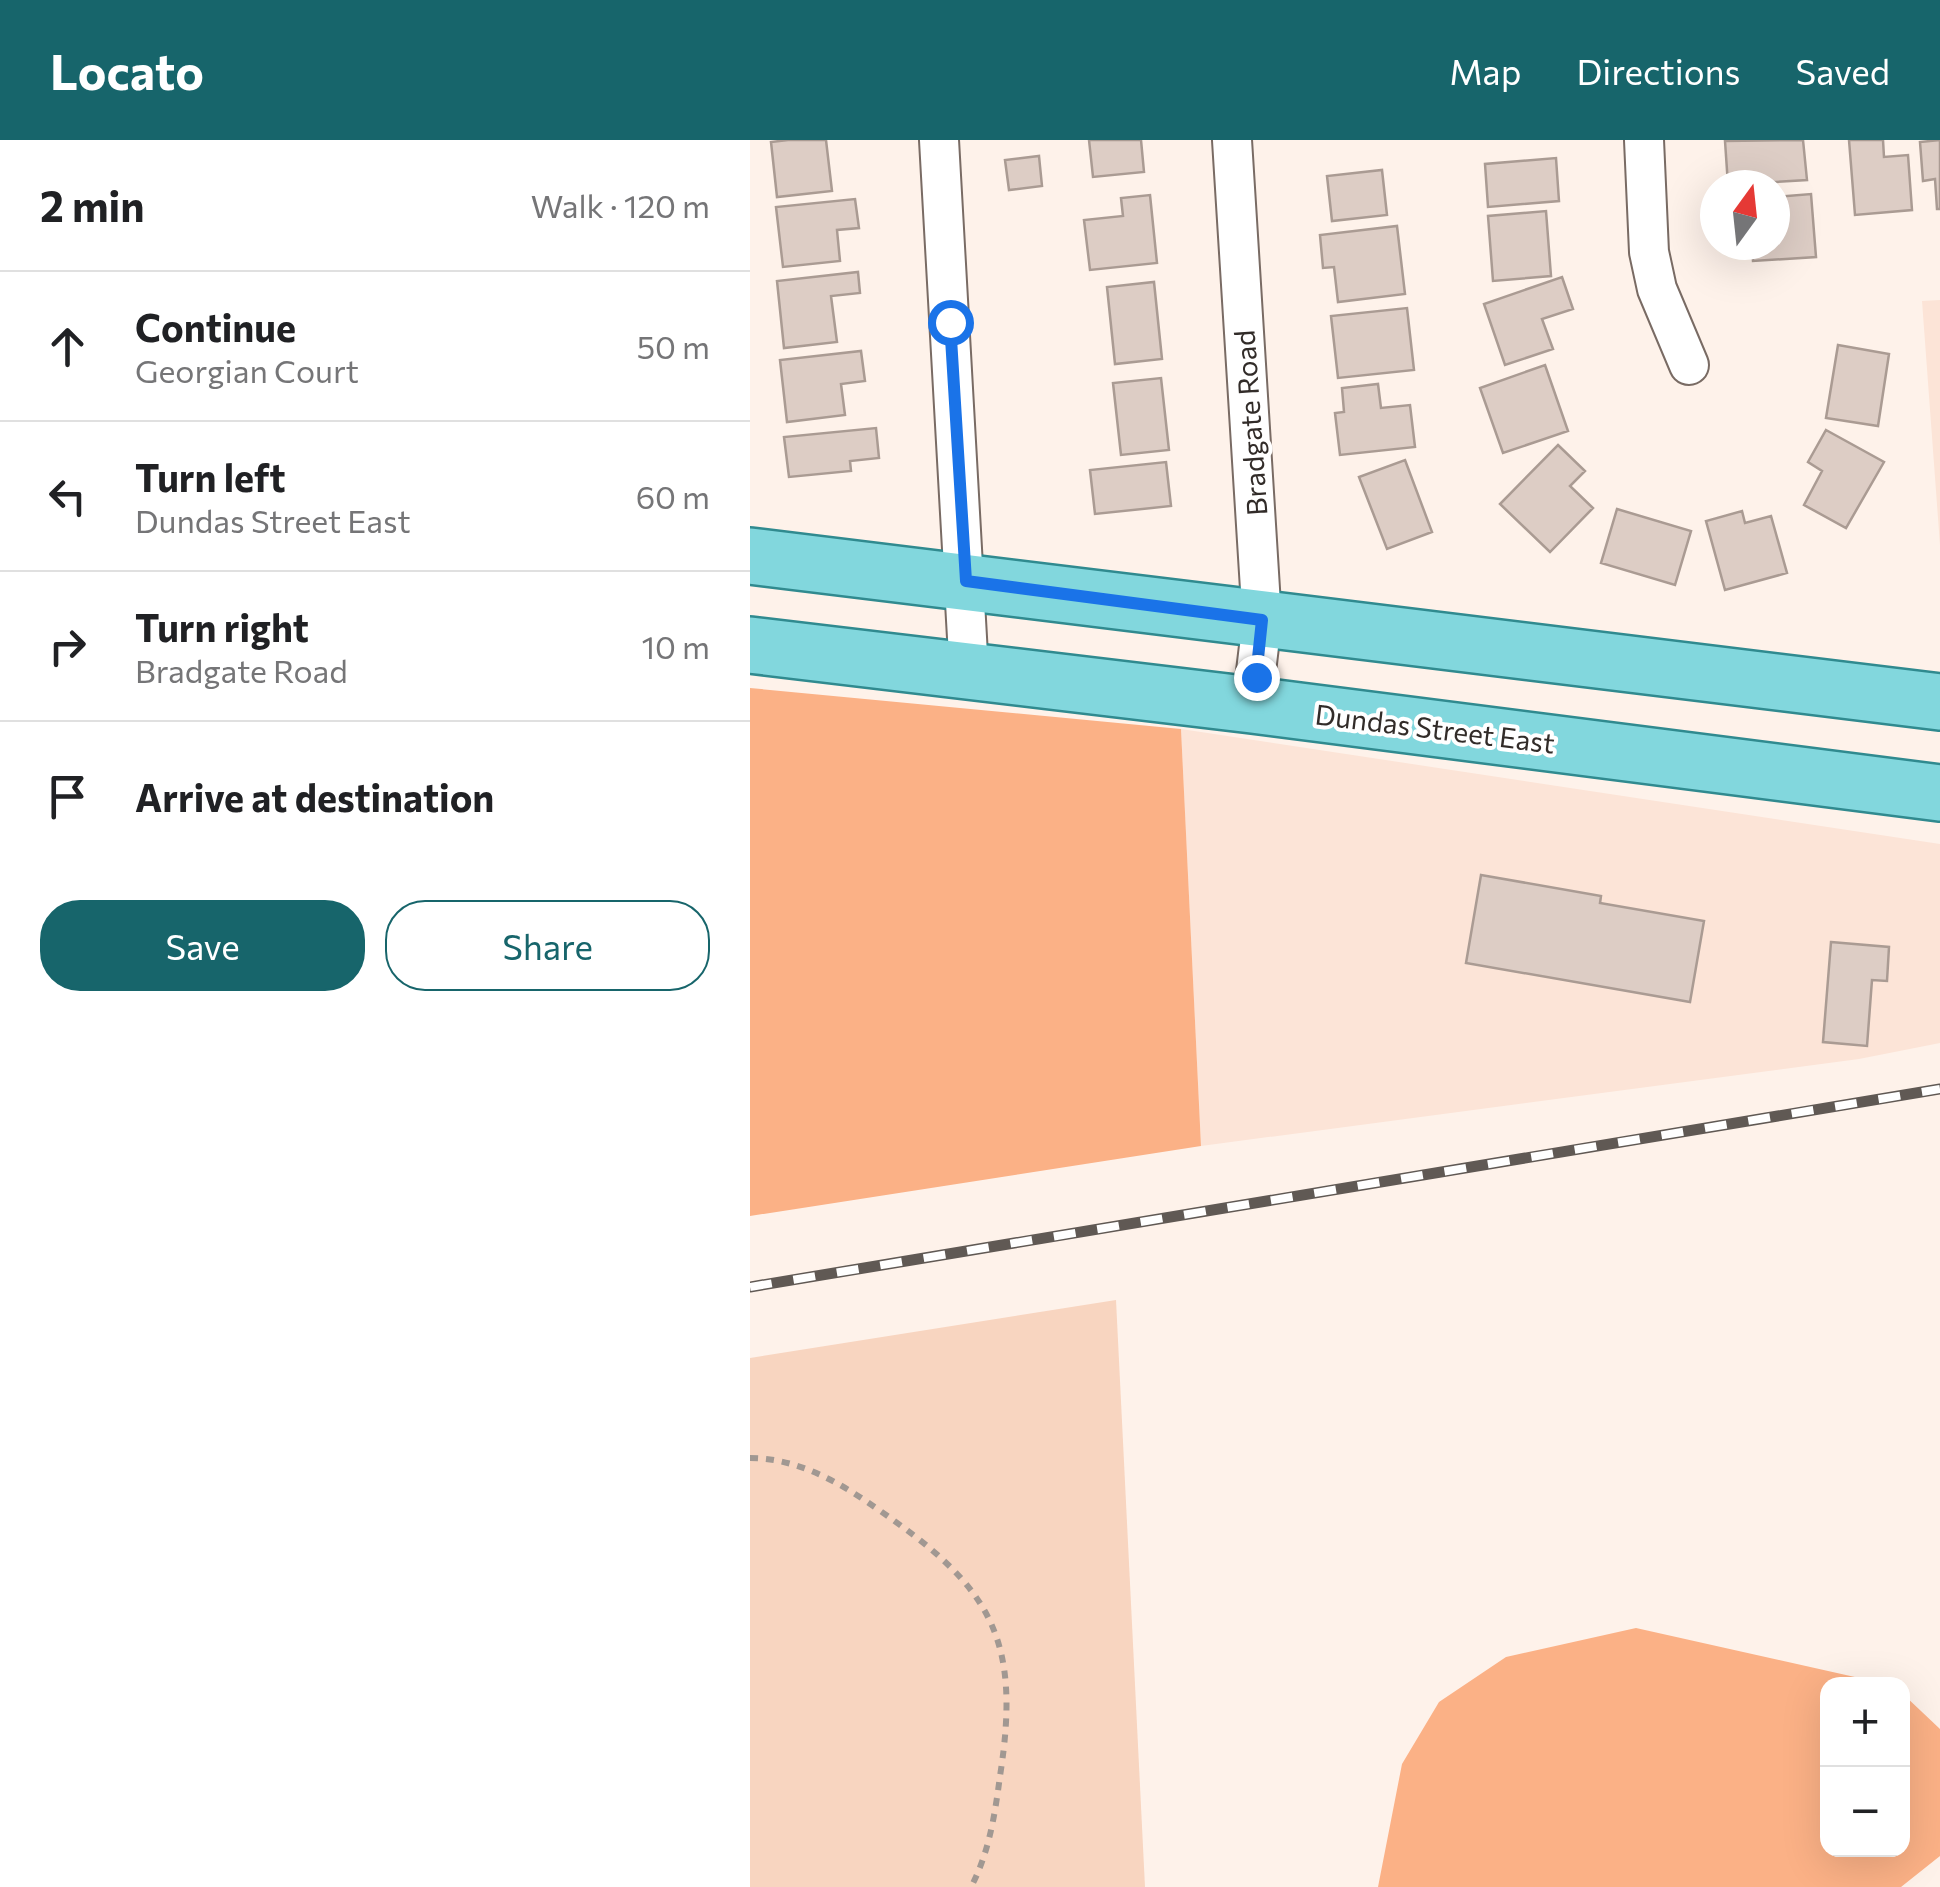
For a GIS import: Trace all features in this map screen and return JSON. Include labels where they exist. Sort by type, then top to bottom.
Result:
[{"type":"main road","points":[[750,556],[1940,702]]},
{"type":"main road","name":"Dundas Street East","points":[[750,645],[1940,794]]},
{"type":"street","points":[[939,140],[970,674]]},
{"type":"street","name":"Bradgate Road","points":[[1232,140],[1262,620],[1252,705]]},
{"type":"street","points":[[1644,140],[1649,252],[1658,289],[1689,365]]},
{"type":"path","points":[[750,1458],[791,1464],[856,1494],[933,1549],[960,1576],[983,1608],[1006,1666],[1009,1697],[996,1807],[980,1871],[972,1887]]},
{"type":"shaded area","points":[[1940,300],[1940,545],[1922,301]]},
{"type":"shaded area","points":[[750,688],[1181,729],[1201,1146],[750,1216]]},
{"type":"shaded area","points":[[1181,729],[1940,844],[1940,1043],[1859,1059],[1201,1146]]},
{"type":"shaded area","points":[[1116,1300],[1145,1887],[750,1887],[750,1358]]},
{"type":"shaded area","points":[[1636,1628],[1855,1677],[1820,1677],[1820,1857],[1910,1857],[1910,1701],[1940,1729],[1940,1856],[1901,1887],[1378,1887],[1402,1764],[1439,1702],[1506,1657]]},
{"type":"building","points":[[826,140],[832,191],[777,197],[771,142]]},
{"type":"building","points":[[1089,140],[1141,140],[1144,172],[1093,177]]},
{"type":"building","points":[[1803,140],[1807,180],[1790,181],[1790,170],[1727,170],[1725,141]]},
{"type":"building","points":[[1849,140],[1883,140],[1884,157],[1908,155],[1912,210],[1855,215]]},
{"type":"building","points":[[1940,140],[1937,209],[1935,179],[1923,181],[1920,142]]},
{"type":"building","points":[[1039,156],[1042,186],[1009,190],[1005,160]]},
{"type":"building","points":[[1556,158],[1559,201],[1488,207],[1485,164]]},
{"type":"building","points":[[1382,170],[1387,215],[1332,221],[1327,176]]},
{"type":"building","points":[[1811,194],[1816,257],[1790,259],[1790,196]]},
{"type":"building","points":[[1150,195],[1157,263],[1090,270],[1084,220],[1123,216],[1121,198]]},
{"type":"building","points":[[855,199],[859,228],[837,230],[840,261],[783,267],[776,207]]},
{"type":"building","points":[[1546,211],[1551,276],[1493,281],[1488,216]]},
{"type":"building","points":[[1397,226],[1405,294],[1338,302],[1334,267],[1323,268],[1320,235]]},
{"type":"building","points":[[858,272],[860,293],[831,296],[837,342],[784,348],[777,281]]},
{"type":"building","points":[[1562,277],[1573,309],[1542,319],[1553,349],[1505,365],[1484,304]]},
{"type":"building","points":[[1154,282],[1162,359],[1115,364],[1107,287]]},
{"type":"building","points":[[1407,308],[1414,370],[1338,378],[1331,316]]},
{"type":"building","points":[[1838,345],[1889,354],[1878,426],[1826,418]]},
{"type":"building","points":[[861,351],[865,381],[841,384],[845,415],[787,422],[780,360]]},
{"type":"building","points":[[1545,365],[1568,431],[1503,453],[1480,388]]},
{"type":"building","points":[[1161,378],[1169,450],[1121,455],[1113,383]]},
{"type":"building","points":[[1378,384],[1381,408],[1410,405],[1415,447],[1340,455],[1335,413],[1344,412],[1342,388]]},
{"type":"building","points":[[876,428],[879,458],[850,461],[851,471],[789,477],[784,437]]},
{"type":"building","points":[[1826,430],[1884,462],[1846,528],[1804,505],[1822,471],[1808,462]]},
{"type":"building","points":[[1558,445],[1585,471],[1570,486],[1593,508],[1550,552],[1500,504]]},
{"type":"building","points":[[1405,460],[1432,532],[1387,549],[1359,477]]},
{"type":"building","points":[[1166,462],[1171,506],[1095,514],[1090,470]]},
{"type":"building","points":[[1617,509],[1691,531],[1675,585],[1601,563]]},
{"type":"building","points":[[1742,511],[1745,523],[1771,516],[1787,573],[1725,590],[1706,521]]},
{"type":"building","points":[[1481,875],[1601,896],[1600,903],[1704,921],[1690,1002],[1466,963]]},
{"type":"building","points":[[1831,942],[1889,947],[1887,981],[1872,980],[1867,1046],[1823,1042]]},
{"type":"railway","points":[[750,1287],[1940,1089]]},
{"type":"route","points":[[950,322],[966,581],[1262,620],[1256,677]]}]
